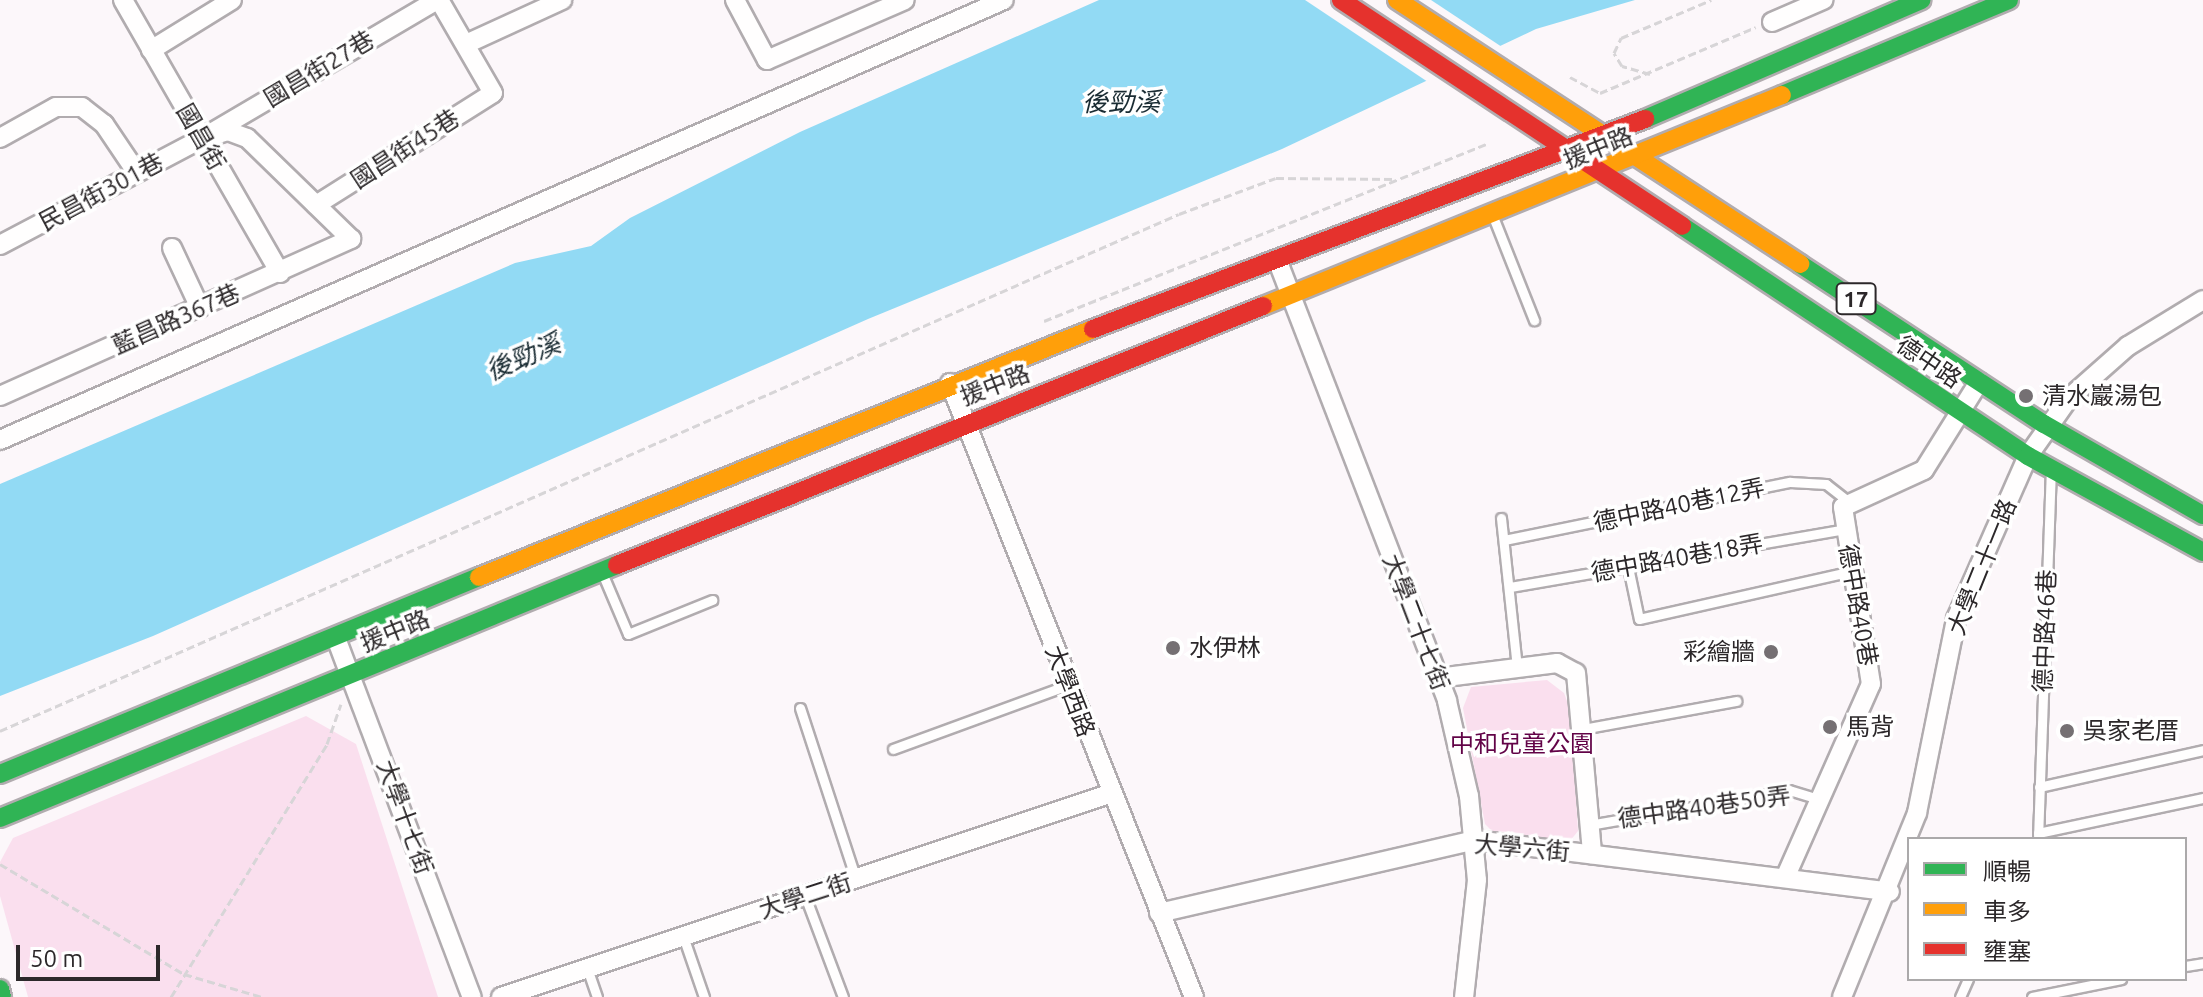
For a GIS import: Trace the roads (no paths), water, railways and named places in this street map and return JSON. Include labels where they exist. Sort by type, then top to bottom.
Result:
[{"type":"street","name":"國昌街","points":[[123,0],[280,273]]},
{"type":"street","points":[[151,50],[232,0]]},
{"type":"street","points":[[438,0],[466,44],[562,0]]},
{"type":"street","name":"國昌街27巷","points":[[201,139],[438,0]]},
{"type":"street","points":[[735,0],[767,60],[905,0]]},
{"type":"street","points":[[0,440],[1004,0]]},
{"type":"street","name":"德中路","points":[[1341,0],[2028,456],[2203,552]]},
{"type":"street","name":"德中路","points":[[1397,0],[1642,156],[2044,424],[2203,515]]},
{"type":"street","points":[[1772,22],[1823,0]]},
{"type":"street","name":"援中路","points":[[0,774],[950,383],[1278,262],[1608,134],[1921,0]]},
{"type":"street","name":"援中路","points":[[0,818],[967,421],[1292,298],[1642,156],[2009,0]]},
{"type":"street","name":"國昌街45巷","points":[[316,205],[493,93],[466,44]]},
{"type":"street","points":[[0,138],[56,107],[82,107],[104,124],[137,173]]},
{"type":"street","points":[[201,139],[228,131],[247,138],[316,205]]},
{"type":"street","name":"民昌街301巷","points":[[0,245],[201,139]]},
{"type":"street","name":"藍昌路367巷","points":[[0,396],[351,239],[316,205]]},
{"type":"street","points":[[172,248],[200,308]]},
{"type":"street","name":"大學二十七街","points":[[1278,262],[1438,678],[1475,840],[1464,997]]},
{"type":"street","name":"大學二十一路","points":[[1909,837],[1917,813],[1956,619],[2044,424],[2128,346],[2203,300]]},
{"type":"street","points":[[1848,501],[1924,470],[1979,382]]},
{"type":"street","name":"大學西路","points":[[950,383],[1109,794],[1194,997]]},
{"type":"street","name":"德中路40巷","points":[[1785,878],[1871,684],[1845,529],[1848,501]]},
{"type":"street","name":"大學十七街","points":[[336,638],[472,997]]},
{"type":"street","points":[[1438,678],[1567,664],[1579,684],[1592,854]]},
{"type":"street","name":"大學二街","points":[[501,997],[1109,794]]},
{"type":"street","name":"大學六街","points":[[1159,913],[1475,840],[1890,892]]},
{"type":"street","name":"大學二十一路","points":[[1842,997],[1890,892],[1907,842]]},
{"type":"street","points":[[0,989],[2,997]]},
{"type":"lane","points":[[1493,216],[1534,320]]},
{"type":"lane","name":"德中路46巷","points":[[2038,836],[2052,469],[2044,424]]},
{"type":"lane","name":"德中路40巷12弄","points":[[1504,540],[1790,482],[1826,484],[1848,501]]},
{"type":"lane","points":[[1501,518],[1517,668]]},
{"type":"lane","name":"德中路40巷18弄","points":[[1510,587],[1845,529]]},
{"type":"lane","points":[[1628,567],[1639,619],[1852,571]]},
{"type":"lane","points":[[602,572],[628,634],[712,600]]},
{"type":"lane","points":[[893,749],[1068,685]]},
{"type":"lane","points":[[1582,729],[1736,701]]},
{"type":"lane","points":[[800,708],[856,879]]},
{"type":"lane","points":[[2039,787],[2203,750]]},
{"type":"lane","name":"德中路40巷50弄","points":[[1589,825],[1789,790],[1818,799]]},
{"type":"lane","points":[[2038,836],[2203,798]]},
{"type":"lane","points":[[805,896],[843,997]]},
{"type":"lane","points":[[683,936],[704,997]]},
{"type":"lane","points":[[587,968],[597,997]]},
{"type":"lane","points":[[2034,997],[2111,981]]},
{"type":"water","name":"後勁溪","points":[[1099,0],[1635,0],[1536,29],[1282,149],[868,319],[153,636],[0,696],[0,484],[515,263],[591,246],[630,218],[800,132]]},
{"type":"place","name":"清水巖湯包","points":[[2026,396]]},
{"type":"place","name":"水伊林","points":[[1173,648]]},
{"type":"place","name":"彩繪牆","points":[[1771,652]]},
{"type":"place","name":"馬背","points":[[1830,727]]},
{"type":"place","name":"吳家老厝","points":[[2067,731]]},
{"type":"park label","name":"中和兒童公園","points":[[1522,744]]}]
